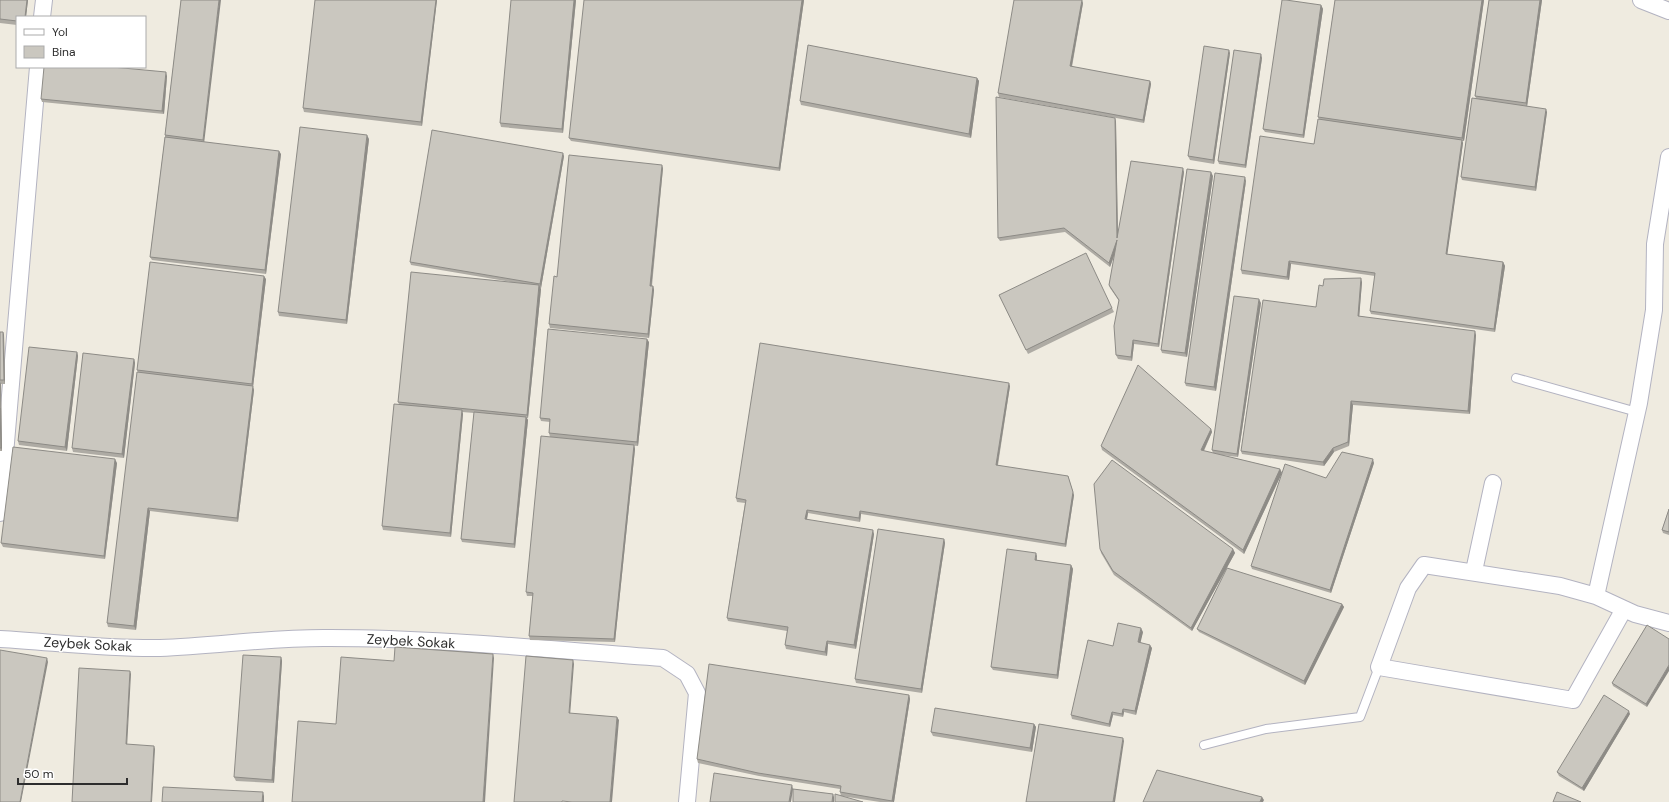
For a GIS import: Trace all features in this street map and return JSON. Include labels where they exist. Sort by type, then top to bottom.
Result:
[{"type":"street","points":[[42,16],[44,0]]},
{"type":"street","points":[[1641,0],[1669,11]]},
{"type":"street","points":[[0,513],[38,68]]},
{"type":"street","points":[[1596,596],[1637,412],[1662,309],[1655,244],[1669,157]]},
{"type":"street","points":[[1474,572],[1493,483]]},
{"type":"street","points":[[1624,609],[1573,700],[1379,667],[1408,588],[1424,565],[1560,586],[1596,596],[1624,609],[1669,623]]},
{"type":"street","name":"Zeybek Sokak","points":[[0,639],[160,648],[328,638],[397,639],[663,658],[687,674],[697,693],[687,802]]},
{"type":"lane","points":[[1516,378],[1637,412]]},
{"type":"lane","points":[[1204,745],[1266,729],[1360,718],[1379,667]]},
{"type":"building","points":[[0,0],[27,0],[25,16],[16,16],[16,21],[0,19]]},
{"type":"building","points":[[181,0],[219,0],[203,140],[165,135]]},
{"type":"building","points":[[315,0],[436,0],[421,122],[303,108]]},
{"type":"building","points":[[511,0],[574,0],[562,129],[500,123]]},
{"type":"building","points":[[584,0],[802,0],[779,168],[569,138]]},
{"type":"building","points":[[1014,0],[1082,0],[1070,66],[1150,81],[1143,120],[998,93]]},
{"type":"building","points":[[1282,0],[1321,5],[1303,135],[1263,129]]},
{"type":"building","points":[[1335,0],[1482,0],[1462,138],[1318,117]]},
{"type":"building","points":[[1489,0],[1540,0],[1526,103],[1475,96]]},
{"type":"building","points":[[808,45],[977,78],[969,134],[800,101]]},
{"type":"building","points":[[1204,46],[1229,50],[1213,160],[1188,156]]},
{"type":"building","points":[[1234,50],[1261,54],[1245,165],[1218,161]]},
{"type":"building","points":[[44,68],[123,68],[166,72],[162,111],[41,99]]},
{"type":"building","points":[[996,97],[1115,118],[1117,238],[1131,161],[1183,168],[1158,344],[1133,340],[1131,357],[1116,355],[1114,326],[1119,300],[1109,285],[1117,240],[1109,263],[1064,228],[998,238]]},
{"type":"building","points":[[1472,98],[1546,109],[1535,187],[1461,177]]},
{"type":"building","points":[[1318,119],[1462,140],[1446,254],[1503,262],[1494,329],[1370,311],[1375,273],[1289,261],[1287,277],[1241,270],[1260,136],[1314,144]]},
{"type":"building","points":[[300,127],[367,135],[346,320],[278,312]]},
{"type":"building","points":[[432,130],[563,153],[540,284],[410,262]]},
{"type":"building","points":[[165,137],[279,151],[265,270],[150,257]]},
{"type":"building","points":[[569,155],[662,165],[650,286],[653,286],[648,334],[549,324],[554,276],[557,277]]},
{"type":"building","points":[[1187,169],[1211,172],[1185,353],[1161,350]]},
{"type":"building","points":[[1215,173],[1245,177],[1214,387],[1185,383]]},
{"type":"building","points":[[1086,253],[1112,308],[1026,350],[999,295]]},
{"type":"building","points":[[150,262],[264,276],[252,384],[137,370]]},
{"type":"building","points":[[411,272],[539,285],[527,415],[398,402]]},
{"type":"building","points":[[1361,278],[1358,316],[1475,331],[1468,411],[1351,401],[1348,442],[1333,448],[1323,462],[1241,451],[1263,300],[1316,307],[1319,285],[1323,286],[1324,279]]},
{"type":"building","points":[[1234,296],[1259,299],[1237,454],[1212,450]]},
{"type":"building","points":[[548,329],[647,339],[637,442],[549,433],[550,419],[540,418]]},
{"type":"building","points":[[0,332],[3,332],[4,380],[0,380]]},
{"type":"building","points":[[760,343],[1009,383],[996,465],[1068,476],[1073,492],[1065,544],[860,511],[859,518],[807,510],[805,519],[873,530],[854,645],[827,641],[825,652],[785,645],[788,627],[727,618],[746,500],[736,498]]},
{"type":"building","points":[[29,347],[77,352],[65,447],[18,441]]},
{"type":"building","points":[[83,353],[134,359],[122,454],[72,448]]},
{"type":"building","points":[[1138,365],[1211,429],[1201,450],[1280,469],[1243,550],[1101,446]]},
{"type":"building","points":[[137,372],[253,386],[237,518],[148,508],[134,626],[107,623]]},
{"type":"building","points":[[394,404],[462,410],[450,533],[382,526]]},
{"type":"building","points":[[0,408],[1,448],[0,448]]},
{"type":"building","points":[[474,412],[526,417],[514,544],[461,539]]},
{"type":"building","points":[[541,436],[634,445],[614,639],[529,636],[533,593],[526,592]]},
{"type":"building","points":[[13,447],[115,459],[104,556],[1,543]]},
{"type":"building","points":[[1342,452],[1373,459],[1330,590],[1251,566],[1285,464],[1326,478]]},
{"type":"building","points":[[1112,460],[1233,549],[1191,628],[1113,571],[1100,549],[1094,484]]},
{"type":"building","points":[[1669,509],[1669,532],[1662,530]]},
{"type":"building","points":[[878,529],[944,539],[921,689],[855,679]]},
{"type":"building","points":[[1007,549],[1036,553],[1035,560],[1071,565],[1057,675],[991,667]]},
{"type":"building","points":[[1227,568],[1342,604],[1304,681],[1197,629]]},
{"type":"building","points":[[1118,623],[1141,628],[1138,642],[1150,645],[1135,711],[1123,709],[1122,714],[1112,712],[1109,724],[1071,715],[1088,640],[1113,646]]},
{"type":"building","points":[[1647,625],[1669,639],[1669,665],[1646,704],[1612,683]]},
{"type":"building","points":[[395,647],[493,654],[483,802],[292,802],[298,721],[336,724],[341,657],[394,661]]},
{"type":"building","points":[[0,650],[47,658],[20,802],[0,802]]},
{"type":"building","points":[[243,655],[281,657],[272,780],[234,777]]},
{"type":"building","points":[[526,656],[573,660],[569,713],[617,717],[610,802],[514,802]]},
{"type":"building","points":[[709,664],[909,695],[892,801],[840,792],[841,786],[758,773],[697,759]]},
{"type":"building","points":[[79,668],[130,671],[126,744],[154,746],[151,802],[72,802]]},
{"type":"building","points":[[1604,695],[1629,711],[1582,788],[1557,772]]},
{"type":"building","points":[[935,708],[1034,724],[1030,748],[931,732]]},
{"type":"building","points":[[1039,724],[1123,738],[1113,802],[1026,802]]},
{"type":"building","points":[[1157,770],[1262,797],[1260,802],[1143,802]]},
{"type":"building","points":[[714,773],[792,785],[789,802],[710,802]]},
{"type":"building","points":[[163,787],[263,792],[262,802],[162,802]]},
{"type":"building","points":[[793,789],[833,794],[832,802],[793,802]]},
{"type":"building","points":[[1557,792],[1581,802],[1553,802]]},
{"type":"building","points":[[835,794],[863,802],[835,802]]}]
